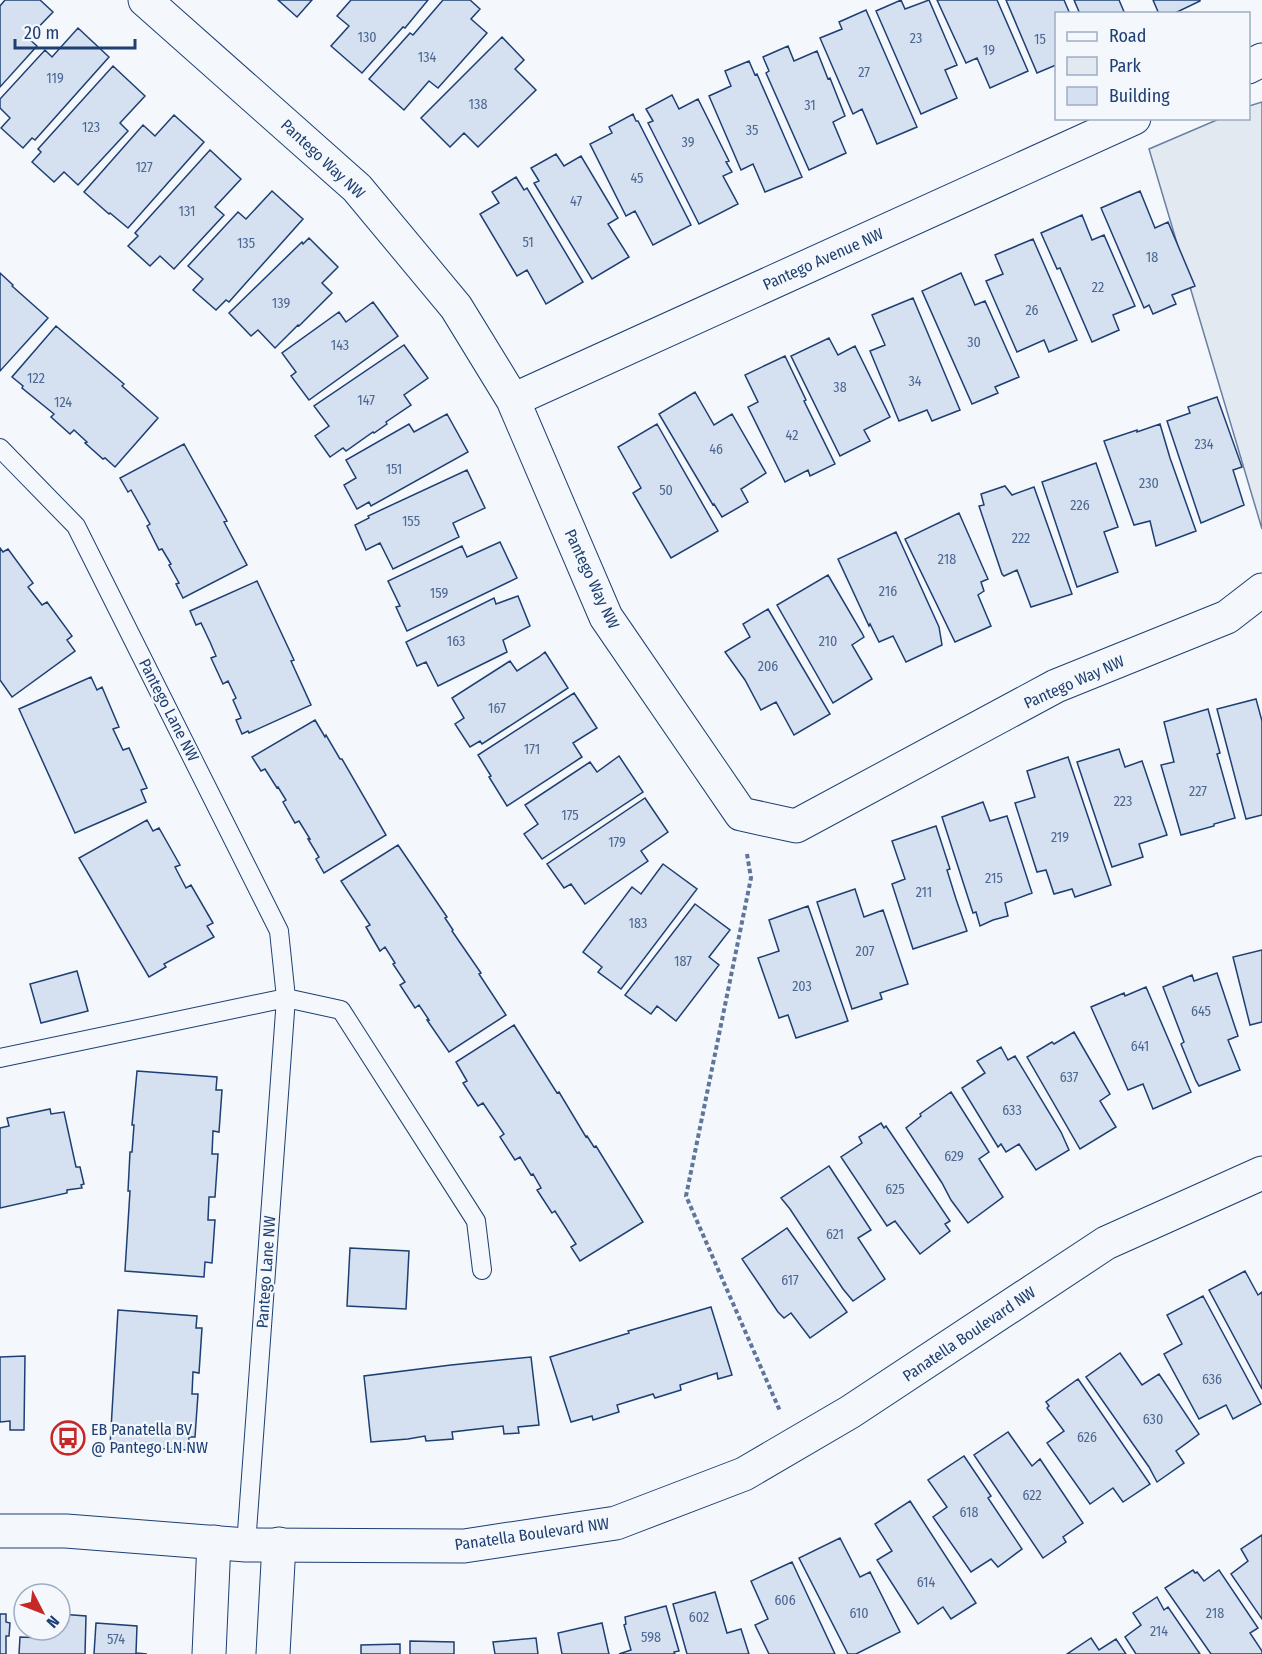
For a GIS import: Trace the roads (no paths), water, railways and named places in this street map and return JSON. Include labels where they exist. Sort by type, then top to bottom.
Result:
[{"type":"street","name":"Pantego Way NW","points":[[145,0],[357,188],[456,307],[513,400],[606,616],[741,814],[796,826],[1056,686],[1227,617],[1262,590]]},
{"type":"street","name":"Pantego Avenue NW","points":[[513,400],[1130,120]]},
{"type":"street","points":[[1227,617],[1262,624]]},
{"type":"street","name":"Panatella Boulevard NW","points":[[0,1531],[66,1531],[230,1544],[464,1546],[616,1523],[744,1474],[850,1412],[1106,1243],[1262,1173]]},
{"type":"street","points":[[209,1654],[230,1544]]},
{"type":"street","points":[[273,1654],[279,1544]]},
{"type":"lane","name":"Pantego Lane NW","points":[[0,448],[76,526],[279,930],[286,998],[230,1544]]},
{"type":"lane","points":[[0,1058],[286,998],[341,1010],[476,1221],[482,1270]]},
{"type":"place","name":"EB Panatella BV @ Pantego LN NW","points":[[68,1438]]}]
